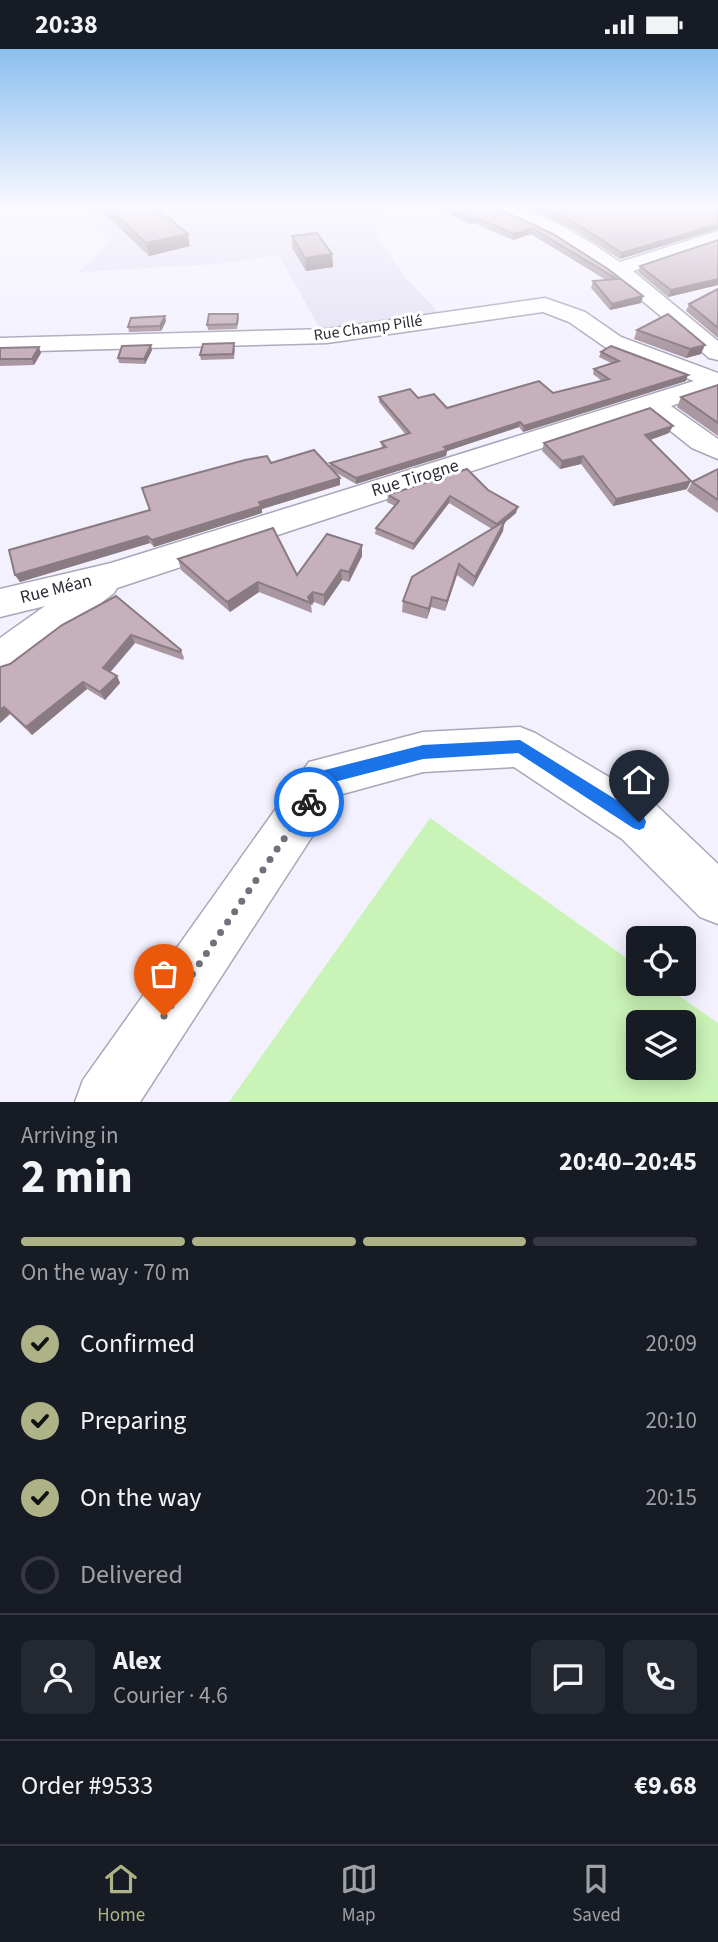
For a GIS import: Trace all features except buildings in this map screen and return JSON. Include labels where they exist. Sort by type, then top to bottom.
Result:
[{"type":"street","points":[[598,255],[620,269],[718,353]]},
{"type":"street","points":[[620,269],[662,255]]},
{"type":"street","name":"Rue Champ Pillé","points":[[0,345],[327,336],[545,305],[577,317],[613,342],[718,382]]},
{"type":"street","name":"Rue Tirogne","points":[[112,576],[718,382]]},
{"type":"street","points":[[652,404],[702,442],[718,450]]},
{"type":"street","points":[[0,659],[112,576]]},
{"type":"street","name":"Rue Méan","points":[[0,603],[112,576]]},
{"type":"street","points":[[105,1102],[325,777],[423,752],[520,747],[639,822],[718,899]]},
{"type":"shaded area","points":[[96,255],[278,255],[218,264],[79,272]]},
{"type":"shaded area","points":[[279,255],[390,255],[404,276],[442,316],[321,331]]},
{"type":"green space","points":[[430,818],[626,958],[626,996],[679,996],[718,1023],[718,1102],[229,1102]]},
{"type":"way so far","points":[[164,1016],[309,802]]},
{"type":"route","points":[[309,802],[325,777],[423,752],[520,747],[639,822]]}]
